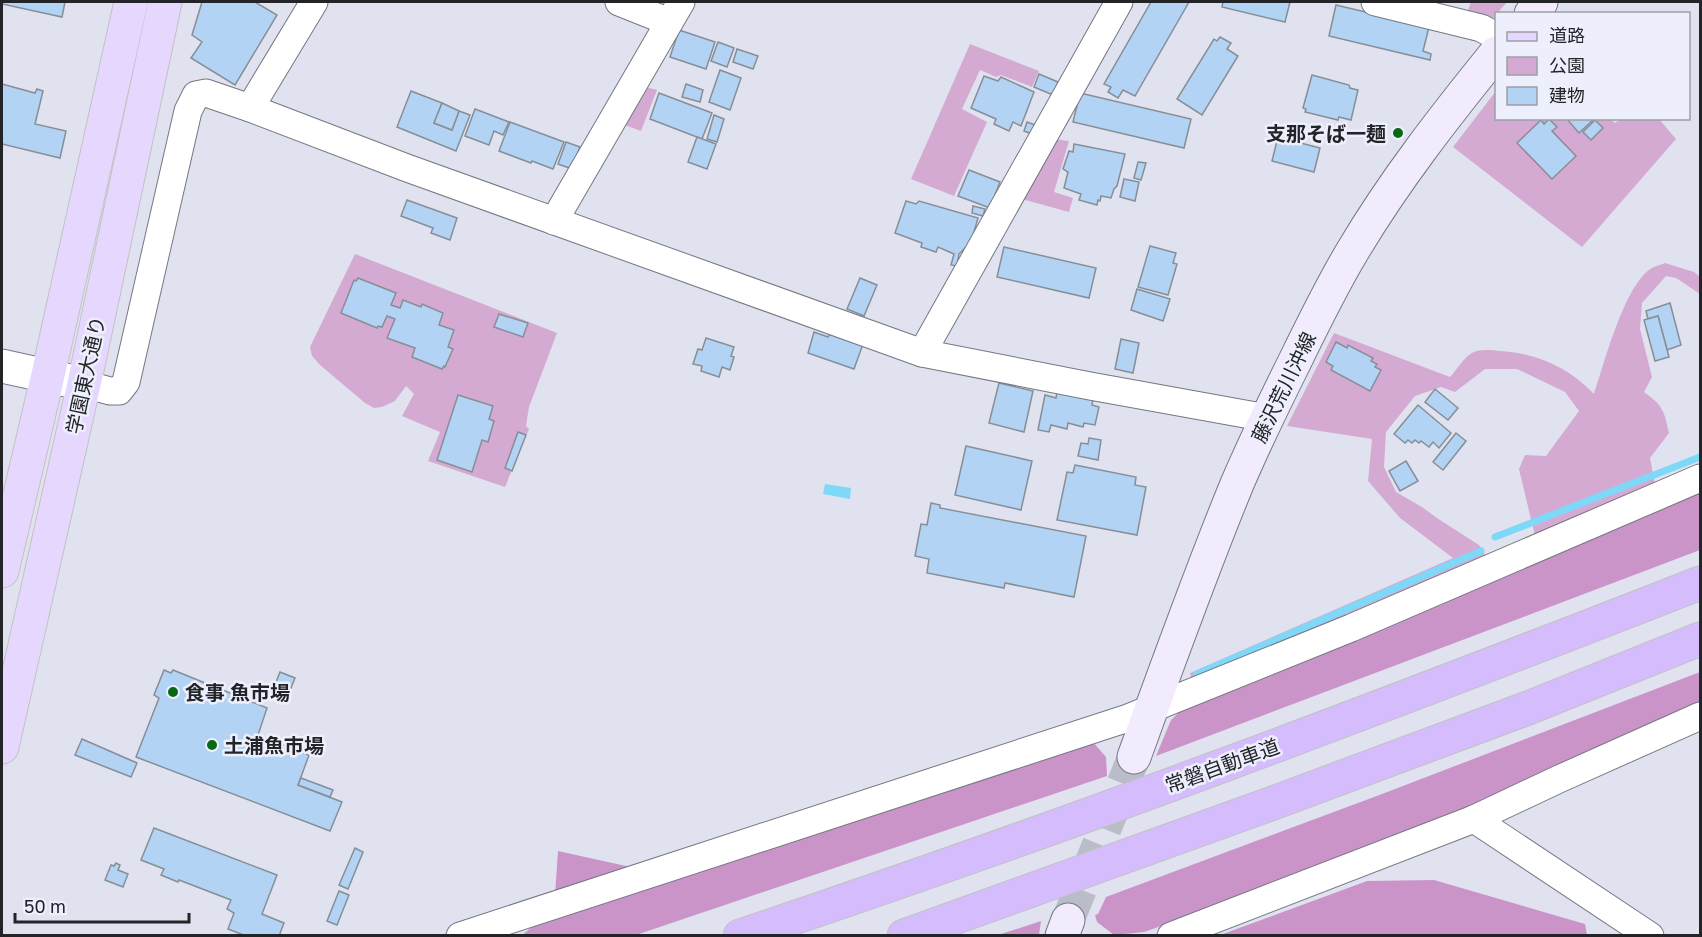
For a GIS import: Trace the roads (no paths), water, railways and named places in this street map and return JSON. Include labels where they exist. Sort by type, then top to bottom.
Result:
[{"type":"highway","name":"常磐自動車道","points":[[740,936],[907,880],[1204,771],[1500,661],[1701,583]]},
{"type":"highway","points":[[904,936],[1317,787],[1528,708],[1701,639]]},
{"type":"main road","name":"学園東大通り","points":[[2,571],[48,375],[130,2]]},
{"type":"main road","name":"学園東大通り","points":[[2,747],[5,713],[84,384],[165,2]]},
{"type":"main road","name":"藤沢荒川沖線","points":[[1134,757],[1237,484],[1317,316],[1366,229],[1458,99],[1495,55]]},
{"type":"street","points":[[250,108],[314,2]]},
{"type":"street","points":[[554,220],[675,12],[619,2]]},
{"type":"street","points":[[922,353],[1119,2]]},
{"type":"street","points":[[1375,2],[1481,28],[1495,35]]},
{"type":"street","points":[[2,366],[110,391],[119,391],[126,382],[188,111],[196,95],[206,93],[407,168],[922,353],[1108,390],[1267,418]]},
{"type":"street","points":[[460,936],[500,930],[1152,709],[1351,628],[1701,478]]},
{"type":"street","points":[[1171,936],[1474,819],[1701,716]]},
{"type":"street","points":[[1474,819],[1650,936]]},
{"type":"water","points":[[825,484],[851,488],[850,499],[823,494]]},
{"type":"waterway","points":[[1495,537],[1700,457]]},
{"type":"waterway","points":[[1197,674],[1481,551]]},
{"type":"tunnel","points":[[1068,920],[1134,757]]},
{"type":"place","name":"支那そば一麺","points":[[1398,133]]},
{"type":"place","name":"食事 魚市場","points":[[173,692]]},
{"type":"place","name":"土浦魚市場","points":[[212,745]]}]
